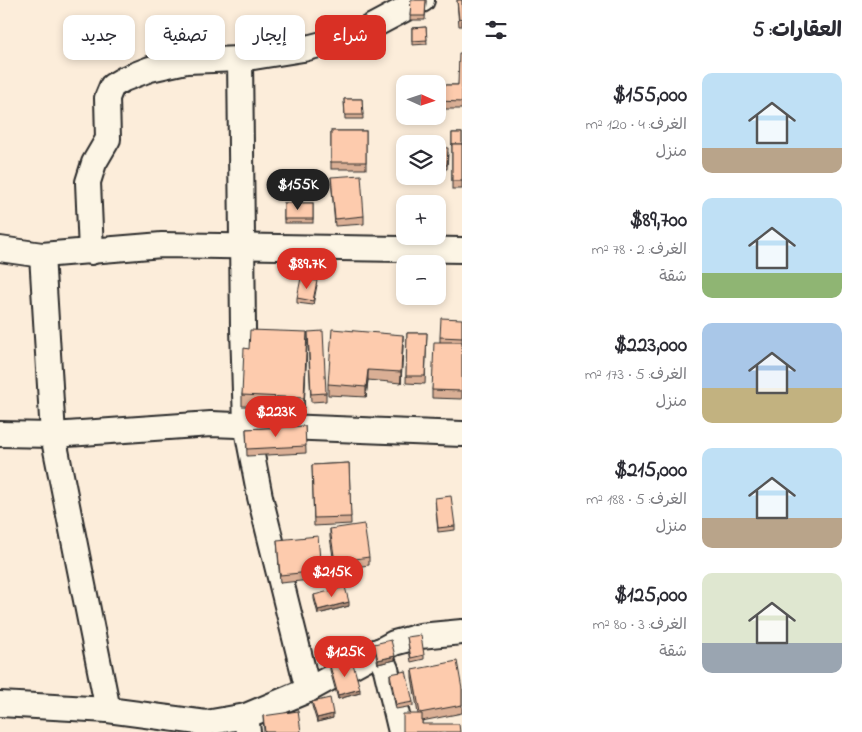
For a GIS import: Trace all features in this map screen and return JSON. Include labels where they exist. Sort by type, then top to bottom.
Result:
[{"type":"street","points":[[305,48],[354,36],[422,0]]},
{"type":"street","points":[[91,252],[88,182],[94,163],[108,139],[107,98],[112,86],[124,79],[159,67],[186,61],[235,58]]},
{"type":"street","points":[[240,60],[246,424],[260,497],[308,690]]},
{"type":"street","points":[[0,249],[42,255],[162,245],[462,250]]},
{"type":"street","points":[[42,255],[53,435],[108,710]]},
{"type":"street","points":[[0,434],[53,435],[211,424],[246,424],[462,434]]},
{"type":"street","points":[[0,704],[108,710],[206,723],[247,724],[378,651],[420,636],[462,632]]},
{"type":"street","points":[[378,651],[386,670],[400,732]]},
{"type":"building","points":[[411,0],[426,0],[425,16],[410,16]]},
{"type":"building","points":[[457,0],[462,0],[462,18],[459,19]]},
{"type":"building","points":[[426,27],[427,40],[412,41],[412,28]]},
{"type":"building","points":[[459,53],[462,53],[462,102],[446,101],[446,85],[458,85]]},
{"type":"building","points":[[344,99],[362,99],[363,115],[345,115]]},
{"type":"building","points":[[331,131],[366,131],[366,162],[331,162]]},
{"type":"building","points":[[452,133],[462,133],[462,144],[452,144]]},
{"type":"building","points":[[452,144],[462,144],[462,181],[452,181]]},
{"type":"building","points":[[446,148],[448,148],[446,165]]},
{"type":"building","points":[[361,175],[364,216],[335,219],[331,177]]},
{"type":"building","points":[[284,203],[313,203],[313,219],[284,219]]},
{"type":"building","points":[[301,278],[317,281],[313,301],[297,298]]},
{"type":"building","points":[[441,318],[462,319],[462,338],[440,337]]},
{"type":"building","points":[[332,329],[403,335],[401,372],[368,370],[366,387],[328,384]]},
{"type":"building","points":[[250,330],[307,332],[304,398],[242,395],[244,348],[249,349]]},
{"type":"building","points":[[323,331],[326,393],[311,394],[308,332]]},
{"type":"building","points":[[407,333],[427,333],[425,376],[406,376]]},
{"type":"building","points":[[434,342],[462,342],[462,391],[432,390]]},
{"type":"building","points":[[305,426],[306,446],[247,449],[246,429]]},
{"type":"building","points":[[349,463],[351,517],[314,518],[312,465]]},
{"type":"building","points":[[451,496],[455,526],[438,528],[435,498]]},
{"type":"building","points":[[364,524],[369,557],[335,562],[330,529]]},
{"type":"building","points":[[318,536],[321,571],[280,575],[277,540]]},
{"type":"building","points":[[345,587],[349,602],[318,610],[314,595]]},
{"type":"building","points":[[421,635],[424,655],[411,658],[407,637]]},
{"type":"building","points":[[391,640],[395,656],[378,660],[374,644]]},
{"type":"building","points":[[352,660],[360,689],[338,695],[330,666]]},
{"type":"building","points":[[457,661],[462,689],[462,705],[420,713],[412,670]]},
{"type":"building","points":[[406,671],[413,702],[396,705],[390,674]]},
{"type":"building","points":[[330,698],[333,714],[317,718],[312,702]]},
{"type":"building","points":[[298,711],[301,732],[265,732],[263,716]]},
{"type":"building","points":[[403,714],[422,714],[422,724],[459,724],[460,732],[403,732]]}]
